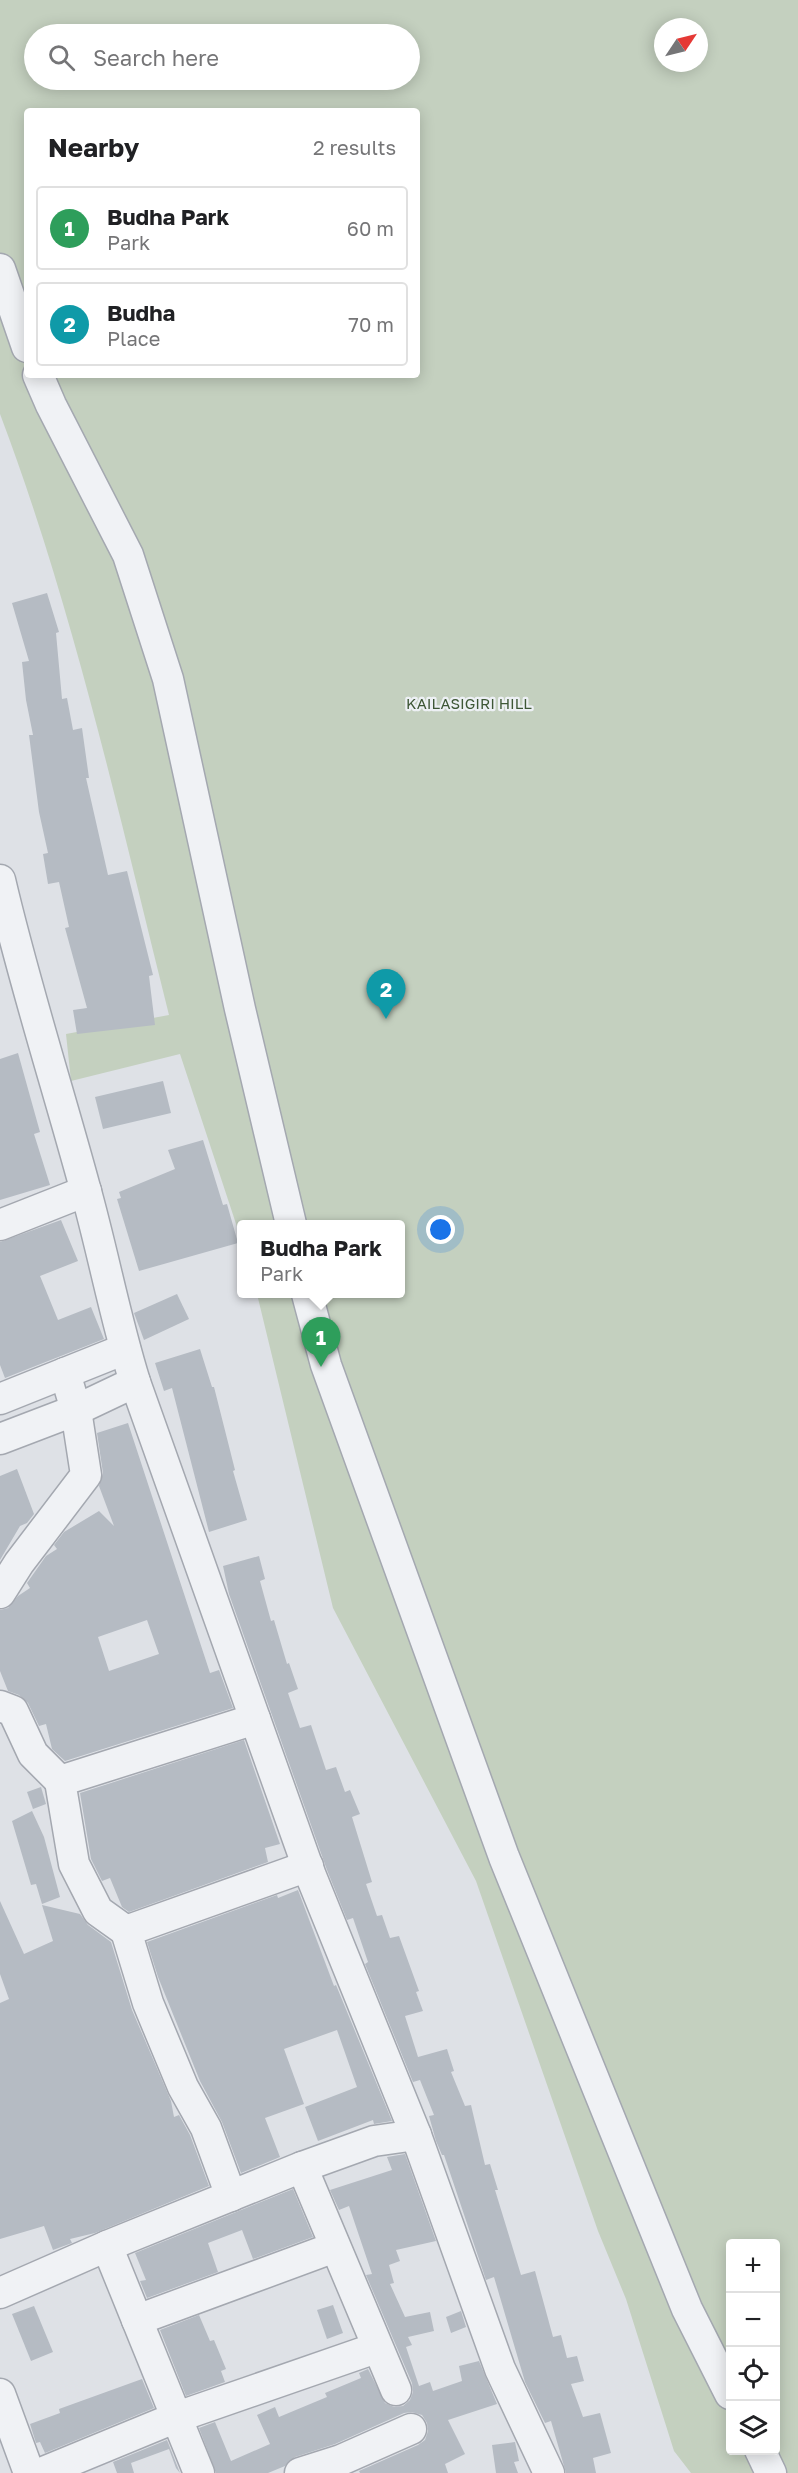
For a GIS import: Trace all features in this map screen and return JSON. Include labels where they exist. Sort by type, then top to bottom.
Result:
[{"type":"street","points":[[0,269],[24,338]]},
{"type":"street","points":[[39,378],[128,555],[168,679],[240,1010],[290,1220]]},
{"type":"street","points":[[0,880],[17,954],[86,1191],[135,1382],[308,1866],[416,2135],[500,2369],[549,2473]]},
{"type":"street","points":[[0,1225],[86,1191]]},
{"type":"street","points":[[309,1298],[326,1365],[504,1857],[687,2309],[726,2386]]},
{"type":"street","points":[[0,1399],[125,1349]]},
{"type":"street","points":[[0,1593],[19,1563],[86,1475],[76,1410],[65,1373]]},
{"type":"street","points":[[0,1439],[76,1410],[135,1382]]},
{"type":"street","points":[[0,1706],[13,1711],[33,1754],[60,1781],[74,1863],[98,1911],[126,1931],[148,2003],[183,2087],[206,2128],[231,2196]]},
{"type":"street","points":[[60,1781],[255,1719]]},
{"type":"street","points":[[126,1931],[308,1866]]},
{"type":"street","points":[[0,2294],[107,2246],[302,2167],[374,2141],[416,2135]]},
{"type":"street","points":[[302,2167],[376,2348],[396,2390]]},
{"type":"street","points":[[107,2246],[199,2473]]},
{"type":"street","points":[[137,2320],[335,2247]]},
{"type":"street","points":[[41,2473],[177,2417],[376,2348]]},
{"type":"street","points":[[0,2394],[29,2473]]},
{"type":"street","points":[[300,2473],[343,2466],[411,2429]]},
{"type":"street","points":[[762,2455],[771,2473]]},
{"type":"green space","name":"KAILASIGIRI HILL","points":[[0,0],[798,0],[798,2473],[691,2473],[674,2451],[626,2299],[598,2231],[476,1881],[333,1608],[258,1298],[405,1298],[405,1220],[237,1220],[237,1227],[180,1054],[71,1081],[66,1034],[169,1015],[113,788],[50,561],[0,414]]},
{"type":"building","points":[[47,593],[59,632],[56,633],[62,699],[67,698],[73,730],[82,728],[89,778],[86,778],[108,875],[127,871],[153,975],[149,976],[155,1025],[77,1034],[73,1010],[87,1008],[65,928],[69,927],[59,882],[48,884],[43,854],[48,853],[39,812],[29,735],[33,735],[22,662],[29,661],[12,603]]},
{"type":"building","points":[[18,1053],[40,1132],[34,1134],[50,1185],[0,1200],[0,1059]]},
{"type":"building","points":[[163,1081],[171,1113],[103,1129],[95,1097]]},
{"type":"building","points":[[203,1140],[223,1205],[227,1204],[237,1243],[139,1271],[117,1199],[121,1198],[119,1192],[175,1169],[168,1150]]},
{"type":"building","points":[[61,1220],[78,1261],[40,1276],[58,1320],[91,1307],[104,1339],[5,1378],[0,1365],[0,1242]]},
{"type":"building","points":[[177,1294],[189,1319],[144,1340],[134,1313]]},
{"type":"building","points":[[200,1349],[212,1387],[214,1387],[247,1520],[209,1532],[172,1388],[164,1391],[155,1363]]},
{"type":"building","points":[[128,1423],[210,1673],[219,1670],[233,1708],[65,1761],[52,1749],[46,1724],[39,1726],[28,1703],[19,1695],[8,1691],[0,1671],[0,1610],[8,1608],[18,1596],[30,1588],[27,1583],[46,1556],[57,1549],[54,1545],[64,1532],[99,1511],[114,1526],[99,1486],[103,1473],[97,1433]],"holes":[[[147,1620],[159,1654],[109,1671],[98,1637]]]},
{"type":"building","points":[[17,1469],[34,1514],[27,1523],[20,1526],[0,1560],[0,1476]]},
{"type":"building","points":[[259,1556],[265,1579],[260,1581],[271,1621],[274,1620],[287,1664],[289,1663],[298,1689],[288,1693],[300,1728],[311,1725],[326,1770],[336,1767],[345,1792],[350,1790],[360,1814],[352,1817],[372,1882],[366,1884],[377,1916],[382,1915],[390,1938],[399,1936],[419,1991],[416,1992],[423,2011],[405,2016],[418,2057],[447,2049],[454,2071],[451,2072],[465,2106],[471,2105],[485,2165],[490,2164],[498,2190],[495,2190],[521,2275],[535,2271],[553,2337],[561,2335],[567,2358],[577,2356],[584,2381],[571,2384],[583,2417],[600,2413],[611,2453],[593,2458],[596,2473],[566,2473],[551,2421],[545,2423],[525,2382],[494,2277],[486,2280],[444,2155],[436,2141],[429,2116],[434,2115],[420,2080],[413,2082],[365,1964],[368,1962],[353,1918],[347,1920],[327,1870],[229,1594],[223,1566]]},
{"type":"building","points":[[244,1740],[280,1844],[265,1848],[268,1862],[129,1912],[122,1907],[110,1878],[102,1881],[91,1859],[80,1793]]},
{"type":"building","points":[[41,1787],[46,1804],[33,1809],[27,1792]]},
{"type":"building","points":[[32,1811],[44,1837],[60,1897],[42,1904],[36,1884],[31,1885],[12,1821]]},
{"type":"building","points":[[298,1890],[334,1986],[336,1985],[392,2121],[374,2124],[373,2120],[318,2141],[305,2107],[357,2087],[337,2030],[284,2049],[304,2104],[265,2118],[280,2157],[241,2173],[222,2122],[200,2081],[158,1977],[147,1942],[277,1895],[278,1898]]},
{"type":"building","points":[[0,1901],[24,1954],[53,1941],[42,1905],[80,1914],[88,1925],[111,1942],[132,2010],[171,2101],[174,2117],[179,2115],[190,2135],[209,2186],[95,2233],[70,2239],[72,2243],[53,2250],[44,2226],[0,2239],[0,2003],[9,1999],[0,1974]]},
{"type":"building","points":[[405,2154],[436,2241],[396,2250],[400,2261],[389,2265],[394,2283],[390,2284],[405,2317],[430,2312],[434,2331],[408,2337],[412,2345],[406,2347],[419,2386],[430,2382],[433,2391],[462,2381],[459,2366],[479,2361],[497,2404],[448,2420],[465,2454],[445,2464],[448,2473],[360,2473],[359,2471],[425,2440],[428,2431],[427,2423],[422,2415],[412,2412],[404,2413],[335,2444],[295,2457],[285,2466],[268,2473],[216,2473],[199,2428],[215,2422],[231,2461],[270,2444],[257,2415],[275,2407],[279,2417],[327,2397],[325,2393],[361,2378],[359,2373],[368,2369],[385,2403],[394,2407],[403,2406],[410,2400],[413,2392],[412,2383],[366,2275],[372,2274],[349,2206],[339,2210],[330,2190],[392,2170],[387,2157]]},
{"type":"building","points":[[293,2189],[313,2237],[253,2259],[242,2230],[208,2243],[218,2272],[147,2298],[140,2281],[146,2280],[135,2253]]},
{"type":"building","points":[[333,2305],[343,2333],[327,2339],[317,2310]]},
{"type":"building","points":[[34,2306],[53,2352],[31,2361],[12,2314]]},
{"type":"building","points":[[461,2311],[466,2327],[451,2333],[446,2317]]},
{"type":"building","points":[[199,2315],[210,2341],[214,2340],[226,2369],[221,2371],[225,2382],[186,2396],[160,2330]]},
{"type":"building","points":[[142,2379],[154,2408],[45,2453],[40,2442],[36,2443],[30,2424],[60,2413],[59,2409]]},
{"type":"building","points":[[167,2440],[180,2473],[169,2449],[131,2463],[134,2473],[117,2473],[113,2462]]},
{"type":"building","points":[[515,2442],[519,2461],[514,2462],[518,2473],[496,2473],[492,2445]]},
{"type":"place","name":"Budha","points":[[386,1019]]},
{"type":"place","name":"Budha Park","points":[[321,1367]]}]
